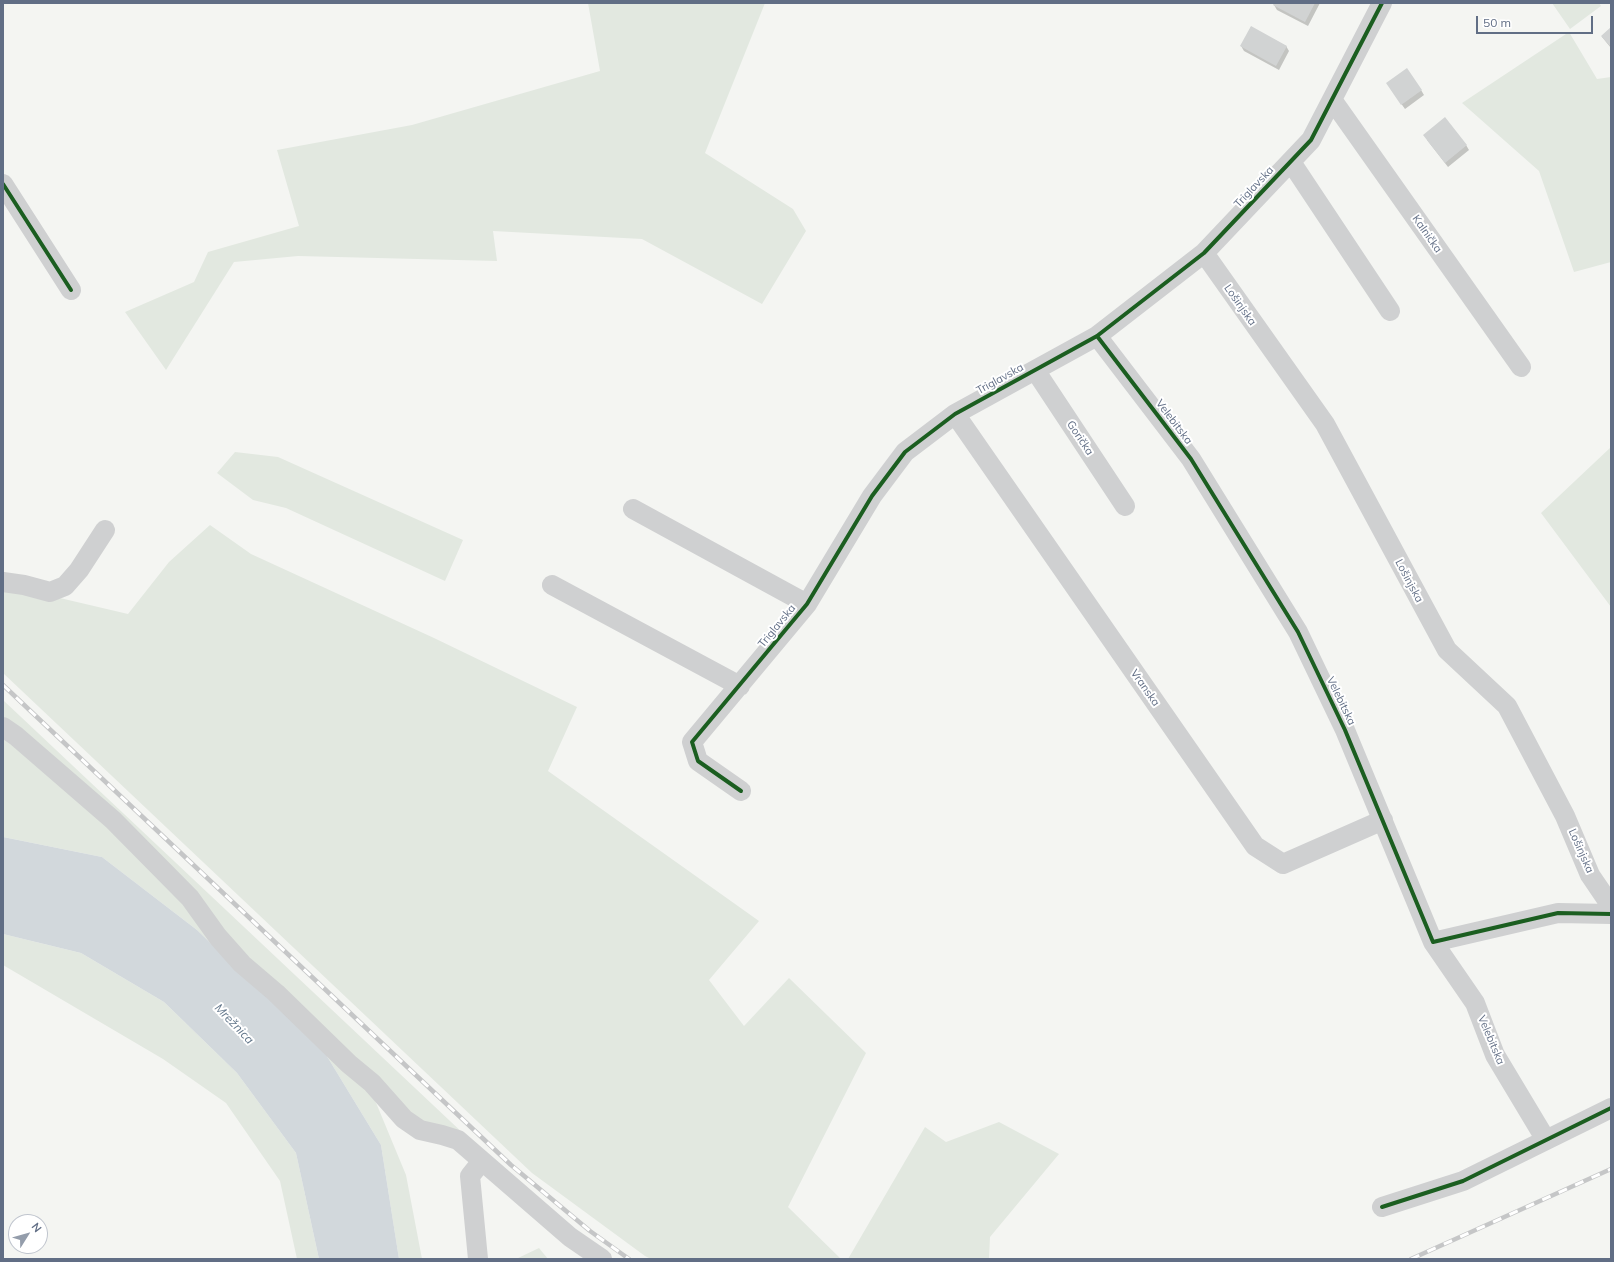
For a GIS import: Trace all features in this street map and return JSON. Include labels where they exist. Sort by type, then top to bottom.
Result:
[{"type":"street","name":"Triglavska","points":[[741,791],[698,761],[692,742],[807,604],[872,496],[905,452],[955,414],[1097,336],[1204,253],[1311,140],[1333,101],[1382,3]]},
{"type":"street","name":"Kalnička","points":[[1333,101],[1522,367]]},
{"type":"street","points":[[1291,162],[1390,311]]},
{"type":"street","points":[[3,184],[71,290]]},
{"type":"street","name":"Lošinjska","points":[[1204,253],[1324,424],[1447,650],[1507,706],[1565,816],[1590,875],[1611,906]]},
{"type":"street","name":"Velebitska","points":[[1097,336],[1191,459],[1298,632],[1345,730],[1433,942],[1475,1003],[1495,1055],[1546,1140]]},
{"type":"street","name":"Gorička","points":[[1035,370],[1125,506]]},
{"type":"street","name":"Vranska","points":[[955,414],[1255,846],[1284,864],[1382,820]]},
{"type":"street","name":"Triglavska","points":[[633,509],[807,604]]},
{"type":"street","points":[[3,582],[24,585],[50,592],[65,586],[79,570],[105,530]]},
{"type":"street","points":[[552,586],[740,686]]},
{"type":"street","points":[[3,727],[16,736],[113,820],[190,898],[218,937],[242,964],[276,993],[349,1064],[372,1083],[404,1119],[420,1130],[458,1140],[570,1237],[602,1259]]},
{"type":"street","points":[[1433,942],[1558,912],[1611,914]]},
{"type":"street","points":[[1382,1207],[1463,1181],[1611,1108]]},
{"type":"street","points":[[478,1259],[470,1176],[482,1161]]},
{"type":"shaded area","points":[[588,3],[765,3],[705,153],[793,209],[806,231],[762,304],[642,239],[493,231],[497,261],[298,256],[234,262],[166,370],[125,312],[194,282],[208,252],[299,226],[277,150],[412,125],[600,71]]},
{"type":"shaded area","points":[[1552,3],[1599,3],[1601,6],[1570,29]]},
{"type":"shaded area","points":[[1569,32],[1597,79],[1611,77],[1611,262],[1574,272],[1539,171],[1462,103]]},
{"type":"shaded area","points":[[1611,447],[1611,607],[1541,513]]},
{"type":"shaded area","points":[[235,452],[278,457],[463,540],[445,581],[286,508],[253,500],[217,473]]},
{"type":"shaded area","points":[[210,525],[251,554],[434,638],[577,707],[548,771],[759,921],[709,980],[744,1026],[789,978],[866,1053],[788,1207],[841,1259],[651,1259],[645,1256],[532,1173],[3,673],[3,588],[13,587],[128,614],[169,562]]},
{"type":"shaded area","points":[[3,700],[467,1137],[418,1123],[372,1093],[406,1175],[422,1259],[399,1259],[381,1145],[325,1053],[197,930],[102,857],[3,837]]},
{"type":"shaded area","points":[[3,934],[81,953],[164,1002],[237,1073],[296,1153],[319,1259],[297,1259],[280,1181],[226,1103],[163,1059],[3,965]]},
{"type":"shaded area","points":[[999,1122],[1059,1154],[990,1237],[989,1259],[848,1259],[925,1127],[946,1142]]},
{"type":"shaded area","points":[[539,1248],[548,1259],[516,1259]]},
{"type":"water","name":"Mrežnica","points":[[3,837],[102,857],[197,930],[325,1053],[381,1145],[399,1259],[319,1259],[296,1153],[237,1073],[164,1002],[81,953],[3,934]]},
{"type":"building","points":[[1274,3],[1315,3],[1305,22],[1273,5]]},
{"type":"building","points":[[1251,26],[1287,46],[1276,66],[1240,46]]},
{"type":"building","points":[[1611,27],[1611,47],[1601,36]]},
{"type":"building","points":[[1407,68],[1422,90],[1401,105],[1386,83]]},
{"type":"building","points":[[1445,117],[1467,145],[1445,163],[1423,135]]},
{"type":"railway","points":[[3,685],[511,1165],[590,1231],[629,1259]]},
{"type":"railway","points":[[1411,1259],[1611,1169]]},
{"type":"cycle path","points":[[741,791],[698,761],[692,742],[807,604],[872,496],[905,452],[955,414],[1097,336],[1204,253],[1311,140],[1382,3]]},
{"type":"cycle path","points":[[3,184],[71,290]]},
{"type":"cycle path","points":[[1097,336],[1191,459],[1298,632],[1345,730],[1433,942],[1558,913],[1611,914]]},
{"type":"cycle path","points":[[1382,1207],[1463,1181],[1611,1108]]}]
